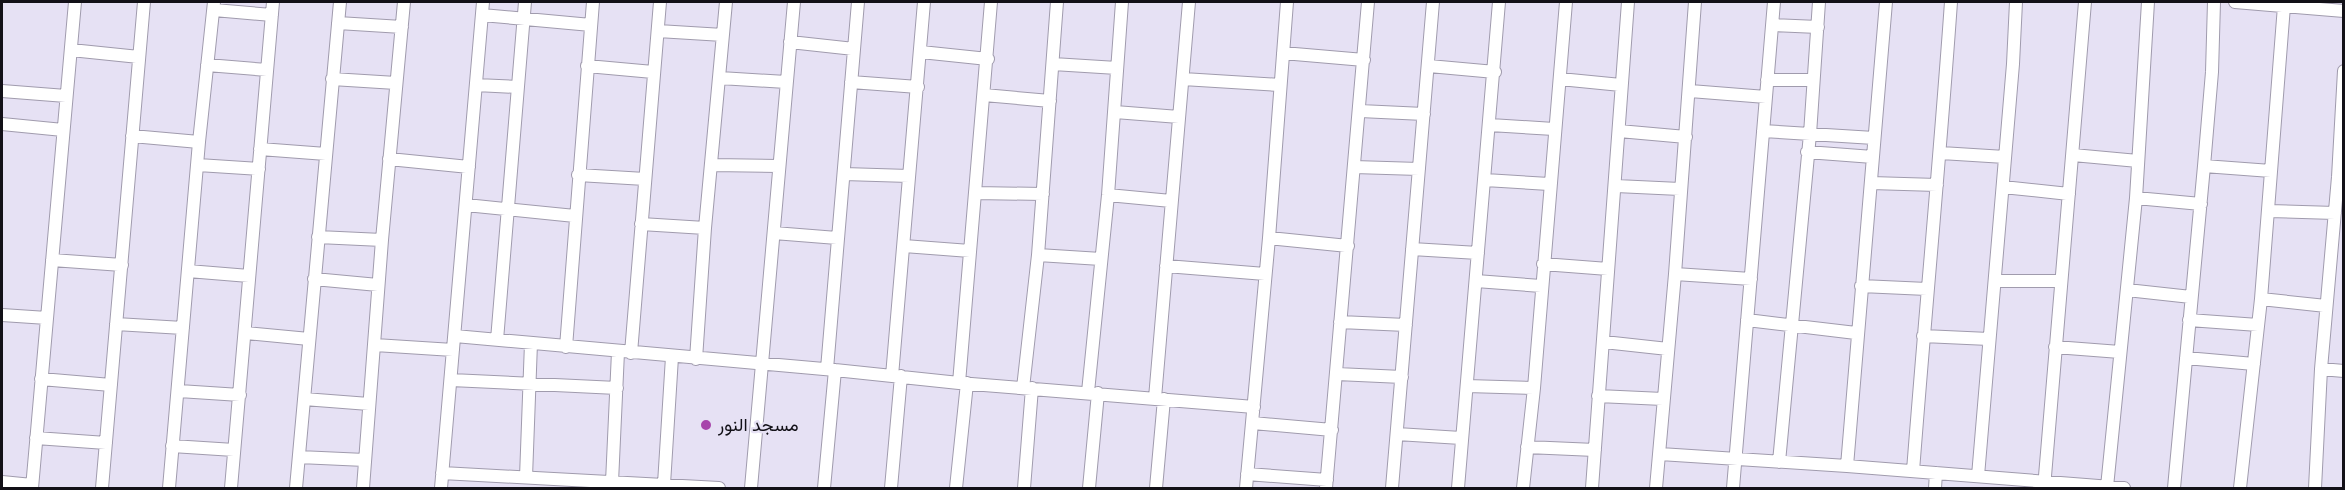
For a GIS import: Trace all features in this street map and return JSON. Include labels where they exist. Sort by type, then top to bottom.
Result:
[{"type":"street","points":[[2,482],[32,487],[75,2]]},
{"type":"street","points":[[102,489],[142,2]]},
{"type":"street","points":[[231,489],[273,2]]},
{"type":"street","points":[[296,489],[340,2]]},
{"type":"street","points":[[363,489],[378,285],[404,2]]},
{"type":"street","points":[[441,489],[483,2]]},
{"type":"street","points":[[497,340],[525,2]]},
{"type":"street","points":[[566,347],[593,2]]},
{"type":"street","points":[[612,482],[616,388],[625,352],[641,224],[660,2]]},
{"type":"street","points":[[696,358],[705,228],[726,2]]},
{"type":"street","points":[[751,489],[794,2]]},
{"type":"street","points":[[824,489],[837,238],[858,2]]},
{"type":"street","points":[[891,489],[904,246],[924,2]]},
{"type":"street","points":[[956,489],[970,251],[988,59],[991,2]]},
{"type":"street","points":[[1024,489],[1027,388],[1058,2]]},
{"type":"street","points":[[1089,489],[1101,259],[1115,112],[1122,2]]},
{"type":"street","points":[[1156,489],[1166,266],[1189,2]]},
{"type":"street","points":[[1246,489],[1269,238],[1287,2]]},
{"type":"street","points":[[1247,474],[1326,484],[1368,2]]},
{"type":"street","points":[[1392,489],[1433,2]]},
{"type":"street","points":[[1458,489],[1495,72],[1499,2]]},
{"type":"street","points":[[1523,489],[1534,388],[1566,2]]},
{"type":"street","points":[[1592,489],[1628,2]]},
{"type":"street","points":[[1656,489],[1676,274],[1680,189],[1690,91],[1695,2]]},
{"type":"street","points":[[1733,489],[1774,2]]},
{"type":"street","points":[[1779,462],[1810,134],[1819,2]]},
{"type":"street","points":[[1846,466],[1886,2]]},
{"type":"street","points":[[1913,471],[1927,289],[1941,153],[1951,2]]},
{"type":"street","points":[[1977,476],[2003,187],[2016,2]]},
{"type":"street","points":[[2044,486],[2085,2]]},
{"type":"street","points":[[2107,487],[2136,198],[2148,2]]},
{"type":"street","points":[[2174,489],[2212,72],[2214,2]]},
{"type":"street","points":[[2235,2],[2343,11]]},
{"type":"street","points":[[2240,489],[2261,299],[2271,171],[2290,5]]},
{"type":"street","points":[[170,489],[199,142],[214,6],[272,15]]},
{"type":"street","points":[[482,15],[591,25]]},
{"type":"street","points":[[338,23],[402,27]]},
{"type":"street","points":[[1772,25],[1818,27]]},
{"type":"street","points":[[657,31],[723,35]]},
{"type":"street","points":[[790,42],[854,49]]},
{"type":"street","points":[[71,50],[139,57]]},
{"type":"street","points":[[921,52],[988,59]]},
{"type":"street","points":[[1283,53],[1364,60]]},
{"type":"street","points":[[1053,64],[1117,68]]},
{"type":"street","points":[[207,65],[267,70]]},
{"type":"street","points":[[587,66],[653,72]]},
{"type":"street","points":[[1429,66],[1495,72]]},
{"type":"street","points":[[2315,489],[2326,306],[2335,213],[2341,177],[2343,71]]},
{"type":"street","points":[[720,78],[786,82]]},
{"type":"street","points":[[332,79],[396,83]]},
{"type":"street","points":[[1183,79],[1280,85]]},
{"type":"street","points":[[1560,79],[1621,85]]},
{"type":"street","points":[[1767,80],[1813,80]]},
{"type":"street","points":[[851,82],[918,87]]},
{"type":"street","points":[[476,85],[518,87]]},
{"type":"street","points":[[2,91],[66,96]]},
{"type":"street","points":[[1690,91],[1766,97]]},
{"type":"street","points":[[984,95],[1050,101]]},
{"type":"street","points":[[1359,111],[1424,114]]},
{"type":"street","points":[[1115,112],[1179,117]]},
{"type":"street","points":[[2,124],[63,130]]},
{"type":"street","points":[[1490,125],[1554,129]]},
{"type":"street","points":[[1619,131],[1686,137]]},
{"type":"street","points":[[1763,131],[1874,138]]},
{"type":"street","points":[[132,136],[199,142]]},
{"type":"street","points":[[260,149],[326,154]]},
{"type":"street","points":[[1808,152],[1873,157]]},
{"type":"street","points":[[1941,153],[2005,157]]},
{"type":"street","points":[[2073,155],[2138,161]]},
{"type":"street","points":[[389,159],[469,167]]},
{"type":"street","points":[[198,165],[258,169]]},
{"type":"street","points":[[712,165],[778,166]]},
{"type":"street","points":[[2204,166],[2271,171]]},
{"type":"street","points":[[1354,167],[1419,169]]},
{"type":"street","points":[[844,174],[909,176]]},
{"type":"street","points":[[578,175],[645,179]]},
{"type":"street","points":[[1485,180],[1550,184]]},
{"type":"street","points":[[1871,183],[1937,185]]},
{"type":"street","points":[[1616,186],[1680,189]]},
{"type":"street","points":[[2003,187],[2069,194]]},
{"type":"street","points":[[975,193],[1043,194]]},
{"type":"street","points":[[1108,195],[1171,201]]},
{"type":"street","points":[[2136,198],[2200,204]]},
{"type":"street","points":[[466,205],[576,216]]},
{"type":"street","points":[[2268,211],[2335,213]]},
{"type":"street","points":[[641,224],[705,228]]},
{"type":"street","points":[[774,232],[837,238]]},
{"type":"street","points":[[318,237],[382,240]]},
{"type":"street","points":[[1269,238],[1348,246]]},
{"type":"street","points":[[904,246],[970,251]]},
{"type":"street","points":[[1412,249],[1478,253]]},
{"type":"street","points":[[1038,255],[1101,259]]},
{"type":"street","points":[[52,260],[122,265]]},
{"type":"street","points":[[1543,264],[1608,269]]},
{"type":"street","points":[[1166,266],[1265,274]]},
{"type":"street","points":[[188,271],[249,276]]},
{"type":"street","points":[[1676,274],[1751,279]]},
{"type":"street","points":[[315,279],[378,285]]},
{"type":"street","points":[[1476,281],[1541,286]]},
{"type":"street","points":[[1995,281],[2061,281]]},
{"type":"street","points":[[1861,286],[1927,289]]},
{"type":"street","points":[[2127,290],[2191,297]]},
{"type":"street","points":[[2261,299],[2326,306]]},
{"type":"street","points":[[2,315],[47,318]]},
{"type":"street","points":[[1747,320],[1856,333]]},
{"type":"street","points":[[2189,320],[2258,325]]},
{"type":"street","points":[[1340,322],[1406,325]]},
{"type":"street","points":[[116,324],[183,328]]},
{"type":"street","points":[[246,333],[309,339]]},
{"type":"street","points":[[455,336],[963,383],[1254,407]]},
{"type":"street","points":[[1923,336],[1989,339]]},
{"type":"street","points":[[1604,342],[1668,349]]},
{"type":"street","points":[[526,477],[531,343]]},
{"type":"street","points":[[375,345],[453,350]]},
{"type":"street","points":[[2055,347],[2120,352]]},
{"type":"street","points":[[664,484],[672,357]]},
{"type":"street","points":[[2186,358],[2254,363]]},
{"type":"street","points":[[2321,369],[2343,371]]},
{"type":"street","points":[[1337,374],[1402,377]]},
{"type":"street","points":[[41,379],[111,385]]},
{"type":"street","points":[[451,380],[616,388]]},
{"type":"street","points":[[1467,386],[1534,388]]},
{"type":"street","points":[[179,390],[240,395]]},
{"type":"street","points":[[1598,396],[1663,399]]},
{"type":"street","points":[[304,399],[369,404]]},
{"type":"street","points":[[1253,423],[1332,430]]},
{"type":"street","points":[[1397,434],[1461,438]]},
{"type":"street","points":[[36,438],[106,442]]},
{"type":"street","points":[[172,446],[234,450]]},
{"type":"street","points":[[1527,447],[1595,450]]},
{"type":"street","points":[[1660,454],[1977,476],[2044,486],[2122,488]]},
{"type":"street","points":[[299,457],[365,460]]},
{"type":"street","points":[[442,473],[612,482],[632,486],[664,484],[719,489]]},
{"type":"street","points":[[1935,489],[1936,473]]},
{"type":"place","name":"مسجد النور","points":[[706,425]]}]
